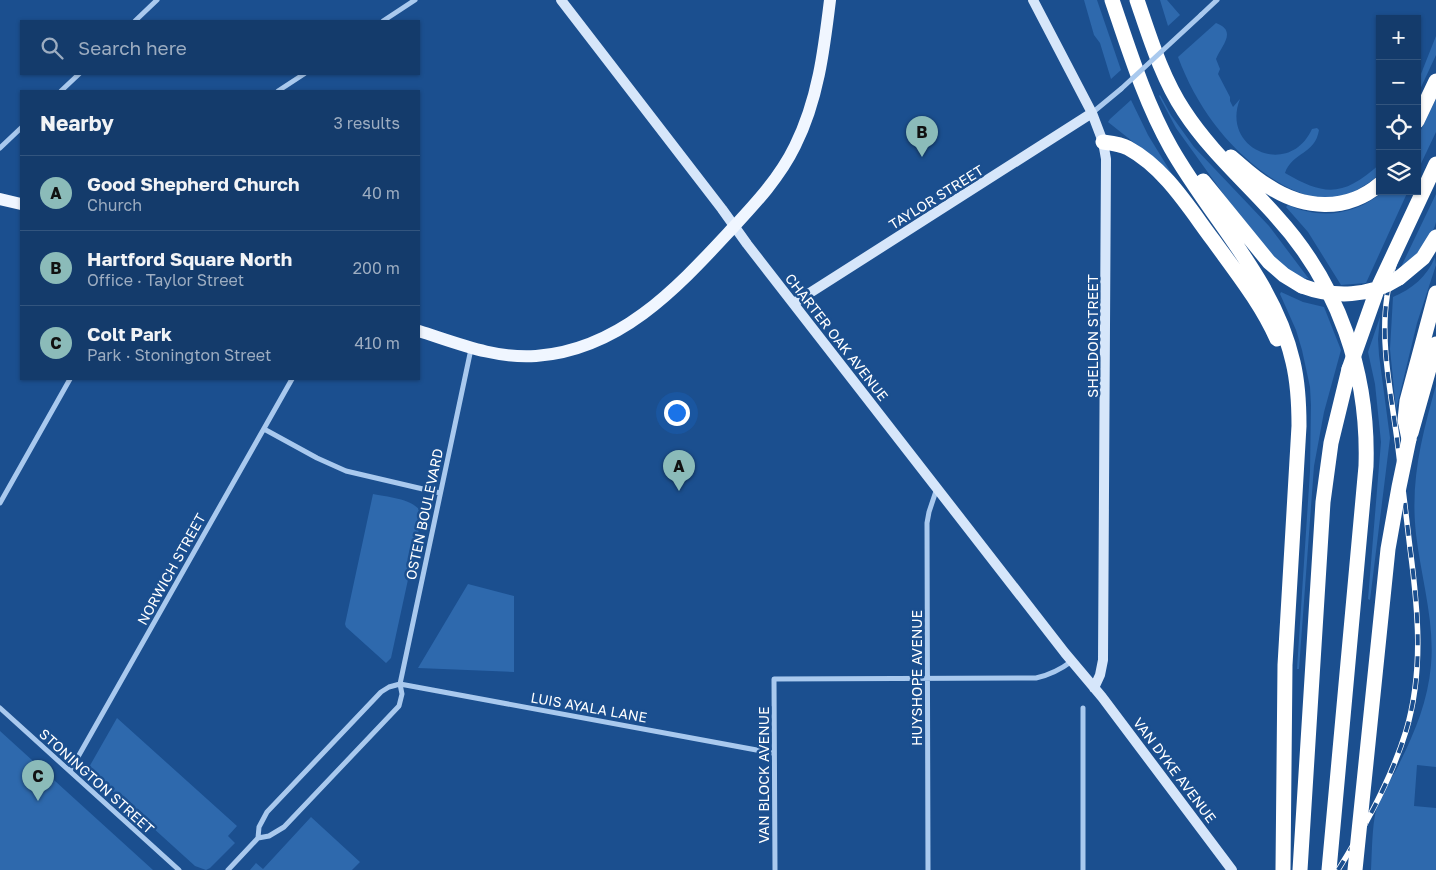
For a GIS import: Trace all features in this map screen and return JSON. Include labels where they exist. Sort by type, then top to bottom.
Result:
[{"type":"highway","points":[[1112,0],[1141,82],[1157,120],[1175,154],[1246,259],[1273,306],[1284,330],[1293,361],[1299,407],[1284,689],[1283,870]]},
{"type":"highway","points":[[1137,0],[1168,82],[1184,112],[1205,140],[1285,225],[1311,259],[1330,293],[1350,344],[1362,393],[1367,447],[1365,484],[1329,870]]},
{"type":"highway","points":[[1421,113],[1436,82]]},
{"type":"highway","points":[[1205,140],[1230,156],[1268,187],[1303,202],[1323,205],[1341,204],[1364,196],[1376,187]]},
{"type":"highway","points":[[1103,142],[1126,146],[1144,158],[1162,175],[1247,286],[1261,308],[1276,338],[1286,364],[1292,394],[1299,407]]},
{"type":"highway","points":[[1175,154],[1202,180],[1269,262],[1284,275],[1302,286],[1327,292],[1358,293],[1380,288],[1415,267],[1436,238]]},
{"type":"highway","points":[[1300,870],[1323,502],[1331,442],[1345,383],[1366,318],[1390,260],[1436,164]]},
{"type":"highway","points":[[1410,439],[1406,424],[1406,407],[1436,293]]},
{"type":"highway","points":[[1356,870],[1387,554],[1395,506],[1410,439],[1436,344]]},
{"type":"main road","points":[[420,331],[471,348],[504,356],[535,356],[572,350],[608,336],[636,320],[662,300],[710,253],[783,168],[804,128],[810,111],[821,65],[830,0]]},
{"type":"main road","points":[[0,199],[20,204]]},
{"type":"street","points":[[136,20],[157,0]]},
{"type":"street","points":[[385,20],[415,0]]},
{"type":"street","name":"CHARTER OAK AVENUE","points":[[561,0],[734,226],[1094,688]]},
{"type":"street","name":"SHELDON STREET","points":[[1033,0],[1092,113],[1103,142],[1107,171],[1103,660],[1101,672],[1094,688]]},
{"type":"street","points":[[1092,113],[1121,89],[1217,0]]},
{"type":"street","points":[[62,90],[78,75]]},
{"type":"street","points":[[280,90],[302,75]]},
{"type":"street","name":"TAYLOR STREET","points":[[794,303],[1092,113]]},
{"type":"street","points":[[0,148],[20,129]]},
{"type":"street","name":"OSTEN BOULEVARD","points":[[228,870],[258,838],[269,836],[284,827],[394,712],[401,701],[400,684],[471,348]]},
{"type":"street","points":[[0,503],[69,380]]},
{"type":"street","name":"NORWICH STREET","points":[[70,771],[291,380]]},
{"type":"street","points":[[264,429],[317,458],[358,475],[440,493]]},
{"type":"street","name":"HUYSHOPE AVENUE","points":[[928,870],[927,522],[928,512],[937,488]]},
{"type":"street","points":[[928,678],[1036,678],[1059,670],[1072,661]]},
{"type":"street","name":"VAN BLOCK AVENUE","points":[[775,870],[774,679],[928,678]]},
{"type":"street","name":"OSTEN BOULEVARD","points":[[258,838],[259,827],[267,812],[381,692],[389,687],[400,684]]},
{"type":"street","name":"LUIS AYALA LANE","points":[[400,684],[773,753]]},
{"type":"street","name":"VAN DYKE AVENUE","points":[[1094,688],[1232,870]]},
{"type":"street","name":"STONINGTON STREET","points":[[0,708],[179,870]]},
{"type":"street","points":[[1083,708],[1083,870]]},
{"type":"shaded area","points":[[1084,0],[1097,0],[1121,70],[1111,79],[1100,43],[1094,35]]},
{"type":"shaded area","points":[[1160,0],[1167,0],[1180,15],[1168,26]]},
{"type":"shaded area","points":[[1216,23],[1223,26],[1227,34],[1216,59],[1220,69],[1218,74],[1233,107],[1240,99],[1236,117],[1240,132],[1248,144],[1260,152],[1274,155],[1288,152],[1301,144],[1312,129],[1317,128],[1319,130],[1317,138],[1313,144],[1288,166],[1285,173],[1312,186],[1334,190],[1356,182],[1376,167],[1376,177],[1351,193],[1331,198],[1305,195],[1274,180],[1238,151],[1214,123],[1203,108],[1185,75],[1178,57]]},
{"type":"shaded area","points":[[1436,36],[1436,55],[1421,87],[1421,74]]},
{"type":"shaded area","points":[[1160,95],[1171,115],[1194,147],[1269,226],[1309,279],[1306,278],[1305,280],[1281,266],[1227,199],[1176,128]]},
{"type":"shaded area","points":[[1436,99],[1436,132],[1421,164],[1421,130]]},
{"type":"shaded area","points":[[1131,100],[1148,135],[1175,179],[1147,153],[1108,122]]},
{"type":"shaded area","points":[[1436,194],[1436,222],[1431,235],[1418,253],[1401,267]]},
{"type":"shaded area","points":[[1378,195],[1406,195],[1366,283],[1341,285],[1308,232],[1286,207],[1288,205],[1313,213],[1338,213],[1350,210]]},
{"type":"shaded area","points":[[1435,257],[1436,265],[1417,323],[1396,410],[1390,349],[1393,297],[1418,282],[1428,271]]},
{"type":"shaded area","points":[[1281,292],[1303,302],[1324,307],[1341,350],[1324,412],[1314,466],[1299,669],[1297,669],[1310,471],[1311,405],[1310,387],[1302,350],[1296,330],[1280,294]]},
{"type":"shaded area","points":[[1380,317],[1379,355],[1390,438],[1370,600],[1368,599],[1381,442],[1375,384],[1368,352]]},
{"type":"shaded area","points":[[1436,385],[1436,767],[1417,765],[1414,806],[1436,808],[1436,870],[1371,870],[1376,810],[1383,792],[1406,751],[1416,727],[1427,691],[1431,665],[1431,632],[1416,534],[1415,495],[1418,458]]},
{"type":"shaded area","points":[[373,494],[415,505],[422,515],[391,658],[386,663],[345,624]]},
{"type":"shaded area","points":[[468,584],[514,596],[514,672],[418,668]]},
{"type":"shaded area","points":[[117,718],[237,826],[228,836],[235,843],[210,868],[206,870],[195,866],[88,769]]},
{"type":"shaded area","points":[[0,731],[153,870],[0,870]]},
{"type":"shaded area","points":[[311,817],[360,862],[352,870],[250,870],[256,863],[263,869]]},
{"type":"railway","points":[[1338,870],[1358,837],[1385,785],[1400,749],[1412,708],[1417,663],[1417,617],[1387,368],[1385,314],[1394,264],[1413,217],[1436,171]]},
{"type":"place","name":"Hartford Square North","points":[[922,157]]},
{"type":"place","name":"Good Shepherd Church","points":[[679,491]]},
{"type":"place","name":"Colt Park","points":[[38,801]]}]
